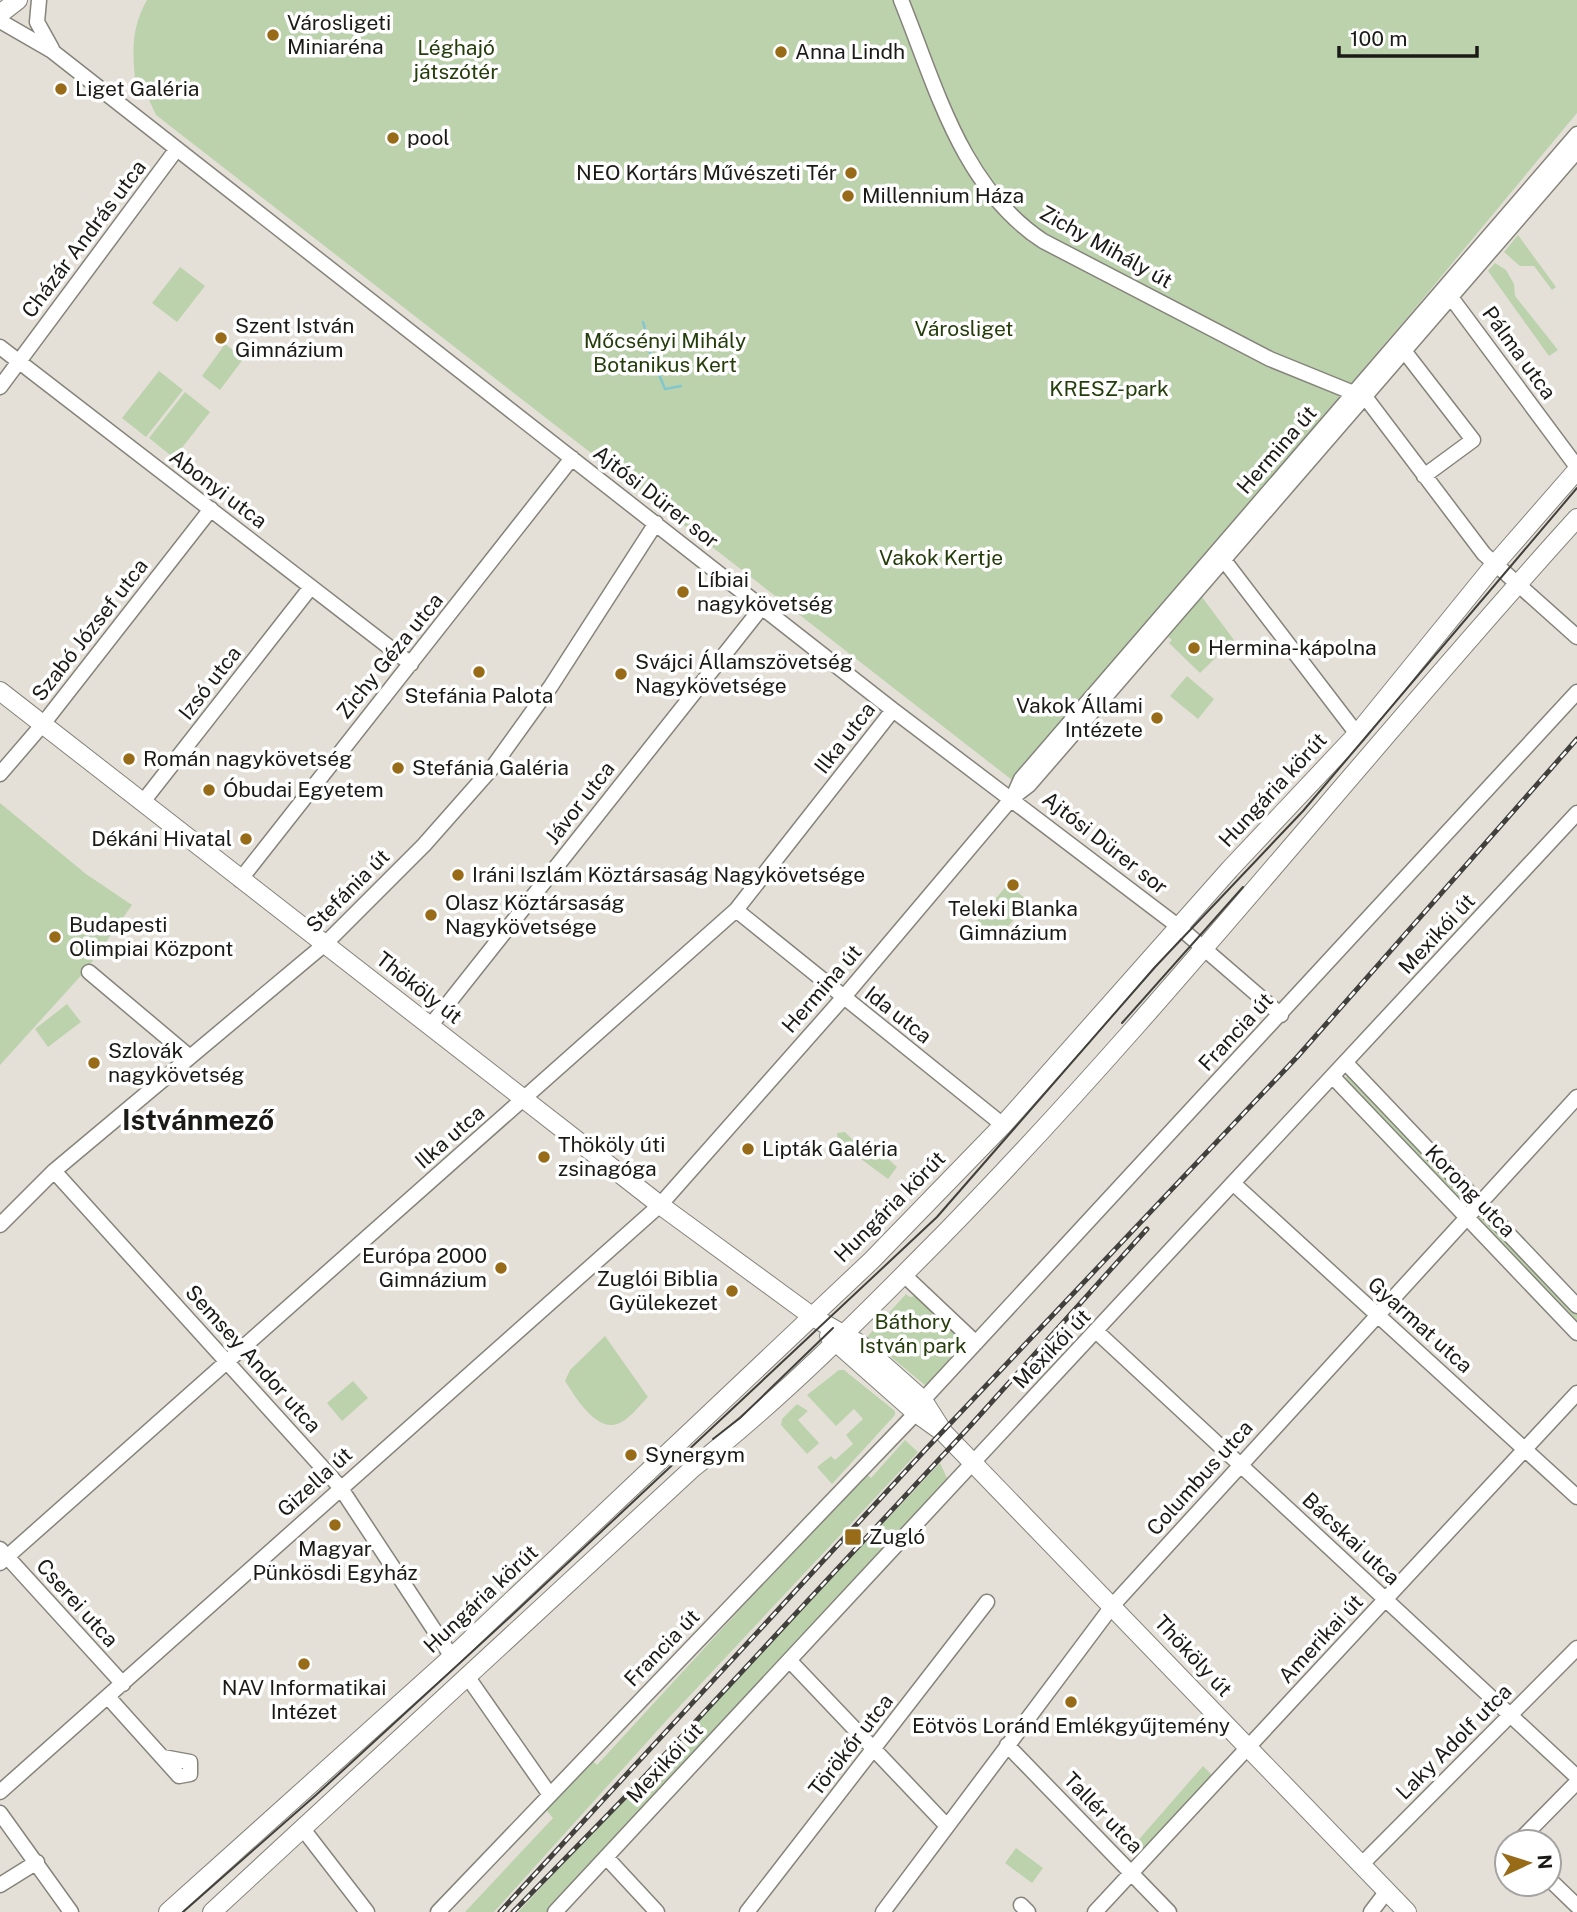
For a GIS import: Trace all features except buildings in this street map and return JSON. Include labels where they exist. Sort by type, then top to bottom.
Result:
[{"type":"main road","points":[[0,14],[18,0]]},
{"type":"main road","name":"Hungária körút","points":[[167,1912],[452,1657],[872,1260],[1003,1125],[1179,927],[1357,734],[1494,564],[1577,468]]},
{"type":"main road","points":[[212,1912],[692,1468],[774,1402],[837,1334],[904,1275],[1064,1108],[1577,518]]},
{"type":"main road","name":"Thököly út","points":[[0,691],[660,1205],[837,1334],[920,1406],[1407,1912]]},
{"type":"main road","points":[[837,1334],[836,1307],[872,1260]]},
{"type":"street","points":[[39,0],[37,22],[52,51]]},
{"type":"street","name":"Zichy Mihály út","points":[[901,0],[963,151],[980,180],[1015,220],[1043,241],[1269,359],[1307,377],[1360,396]]},
{"type":"street","name":"Ajtósi Dürer sor","points":[[0,21],[52,51],[893,710],[1179,927],[1280,1015]]},
{"type":"street","name":"Hermina út","points":[[660,1205],[842,998],[1012,798],[1021,779],[1360,396],[1577,134]]},
{"type":"street","name":"Cházár András utca","points":[[0,387],[176,150]]},
{"type":"street","name":"Hermina út","points":[[1360,396],[1405,352],[1447,293],[1577,151]]},
{"type":"street","name":"Pálma utca","points":[[1447,293],[1577,468]]},
{"type":"street","name":"Abonyi utca","points":[[0,347],[411,664]]},
{"type":"street","points":[[1405,352],[1473,440],[1424,476]]},
{"type":"street","points":[[1360,396],[1494,564],[1577,637]]},
{"type":"street","name":"Zichy Géza utca","points":[[240,880],[572,458]]},
{"type":"street","name":"Szabó József utca","points":[[0,774],[43,724],[211,509]]},
{"type":"street","name":"Stefánia út","points":[[0,1225],[54,1171],[325,944],[424,845],[492,768],[578,649],[656,523]]},
{"type":"street","points":[[1220,556],[1357,734]]},
{"type":"street","name":"Izsó utca","points":[[142,803],[311,587]]},
{"type":"street","name":"Jávor utca","points":[[431,1025],[762,607]]},
{"type":"street","name":"Francia út","points":[[438,1912],[920,1406],[1577,692]]},
{"type":"street","name":"Ilka utca","points":[[2,1557],[228,1361],[736,910],[893,710]]},
{"type":"street","name":"Mexikói út","points":[[555,1912],[1577,813]]},
{"type":"street","name":"Ida utca","points":[[736,910],[1003,1125]]},
{"type":"street","points":[[89,972],[190,1056]]},
{"type":"street","name":"Korong utca","points":[[1346,1063],[1577,1306]]},
{"type":"street","name":"Korong utca","points":[[1333,1077],[1577,1333]]},
{"type":"street","name":"Columbus utca","points":[[883,1912],[1113,1605],[1577,1097]]},
{"type":"street","name":"Semsey Andor utca","points":[[54,1171],[340,1488],[452,1657]]},
{"type":"street","name":"Gyarmat utca","points":[[1234,1184],[1577,1497]]},
{"type":"street","name":"Gizella út","points":[[0,1792],[660,1205]]},
{"type":"street","points":[[904,1275],[976,1343]]},
{"type":"street","name":"Bácskai utca","points":[[1097,1332],[1577,1779]]},
{"type":"street","name":"Amerikai út","points":[[1095,1912],[1577,1393]]},
{"type":"street","name":"Cserei utca","points":[[2,1557],[123,1684]]},
{"type":"street","name":"Törökőr utca","points":[[747,1912],[987,1602]]},
{"type":"street","name":"Laky Adolf utca","points":[[1362,1865],[1577,1648]]},
{"type":"street","points":[[790,1661],[946,1825]]},
{"type":"street","points":[[467,1676],[550,1795]]},
{"type":"street","points":[[108,1698],[163,1757]]},
{"type":"street","name":"Tallér utca","points":[[1007,1745],[1169,1912]]},
{"type":"street","points":[[1531,1828],[1577,1779]]},
{"type":"street","points":[[0,1814],[71,1912]]},
{"type":"street","points":[[303,1829],[367,1912]]},
{"type":"street","points":[[606,1857],[657,1912]]},
{"type":"street","points":[[0,1885],[37,1862]]},
{"type":"street","points":[[1370,1912],[1387,1891]]},
{"type":"street","points":[[1563,1892],[1577,1906]]},
{"type":"green space","name":"Városliget","points":[[147,0],[1577,0],[1577,113],[1411,313],[1012,780],[156,115],[139,78],[135,78],[134,67],[136,29]]},
{"type":"green space","points":[[1518,235],[1556,287],[1552,290],[1534,266],[1520,266],[1504,252]]},
{"type":"green space","points":[[1495,263],[1506,270],[1514,284],[1515,296],[1558,350],[1549,356],[1488,271]]},
{"type":"green space","points":[[180,267],[205,286],[177,322],[152,303]]},
{"type":"green space","points":[[225,344],[244,358],[220,390],[202,376]]},
{"type":"green space","points":[[159,371],[183,390],[146,437],[122,418]]},
{"type":"green space","points":[[185,392],[210,412],[174,458],[149,438]]},
{"type":"green space","points":[[1202,597],[1234,640],[1200,673],[1169,643],[1172,640],[1167,636]]},
{"type":"green space","points":[[1187,676],[1214,699],[1198,719],[1170,696]]},
{"type":"green space","name":"Budapesti Olimpiai Központ","points":[[0,803],[86,874],[132,905],[87,969],[0,1065]]},
{"type":"green space","points":[[1008,884],[1029,902],[997,939],[976,922]]},
{"type":"green space","points":[[67,1004],[81,1022],[48,1047],[35,1029]]},
{"type":"green space","points":[[1351,1072],[1577,1311],[1577,1328],[1341,1082]]},
{"type":"green space","points":[[845,1132],[854,1141],[875,1140],[879,1151],[897,1167],[888,1179],[838,1142],[837,1133]]},
{"type":"green space","name":"Báthory István park","points":[[906,1294],[910,1297],[916,1296],[965,1342],[926,1386],[867,1337]]},
{"type":"green space","points":[[605,1336],[648,1397],[628,1418],[613,1425],[591,1416],[565,1381],[570,1370]]},
{"type":"green space","points":[[839,1370],[844,1370],[895,1411],[895,1415],[832,1484],[817,1467],[831,1456],[835,1460],[853,1444],[846,1435],[863,1419],[854,1409],[836,1426],[807,1395]]},
{"type":"green space","points":[[353,1381],[368,1398],[342,1421],[327,1403]]},
{"type":"green space","points":[[797,1404],[808,1411],[798,1420],[819,1443],[807,1454],[781,1425],[782,1419]]},
{"type":"green space","points":[[905,1440],[918,1452],[666,1721],[494,1912],[465,1912],[553,1818],[546,1810],[591,1759],[597,1765],[833,1508],[866,1474],[871,1478]]},
{"type":"green space","points":[[940,1463],[948,1480],[547,1912],[518,1912]]},
{"type":"green space","points":[[1203,1766],[1212,1775],[1136,1859],[1128,1852]]},
{"type":"green space","points":[[1016,1848],[1043,1868],[1032,1883],[1005,1863]]},
{"type":"waterway","points":[[643,322],[648,339],[646,343],[665,389],[681,386]]},
{"type":"tram line","points":[[183,1912],[316,1795],[510,1617],[937,1217],[1155,967],[1303,811],[1577,488]]},
{"type":"tram line","points":[[1122,1023],[1243,887]]},
{"type":"tram line","points":[[713,1439],[740,1418],[833,1328]]},
{"type":"railway","points":[[500,1912],[926,1449],[1298,1056],[1577,739]]},
{"type":"railway","points":[[513,1912],[632,1790],[971,1425],[1147,1229]]},
{"type":"place","name":"Városligeti Miniaréna","points":[[273,35]]},
{"type":"place","name":"Anna Lindh","points":[[781,52]]},
{"type":"place","name":"Liget Galéria","points":[[61,89]]},
{"type":"place","name":"pool","points":[[393,138]]},
{"type":"place","name":"NEO Kortárs Művészeti Tér","points":[[851,173]]},
{"type":"place","name":"Millennium Háza","points":[[848,196]]},
{"type":"place","name":"Szent István Gimnázium","points":[[221,338]]},
{"type":"place","name":"Líbiai nagykövetség","points":[[683,592]]},
{"type":"place","name":"Hermina-kápolna","points":[[1194,648]]},
{"type":"place","name":"Stefánia Palota","points":[[479,672]]},
{"type":"place","name":"Svájci Államszövetség Nagykövetsége","points":[[621,674]]},
{"type":"place","name":"Vakok Állami Intézete","points":[[1157,718]]},
{"type":"place","name":"Román nagykövetség","points":[[129,759]]},
{"type":"place","name":"Stefánia Galéria","points":[[398,768]]},
{"type":"place","name":"Óbudai Egyetem","points":[[209,790]]},
{"type":"place","name":"Dékáni Hivatal","points":[[246,839]]},
{"type":"place","name":"Iráni Iszlám Köztársaság Nagykövetsége","points":[[458,875]]},
{"type":"place","name":"Teleki Blanka Gimnázium","points":[[1013,885]]},
{"type":"place","name":"Olasz Köztársaság Nagykövetsége","points":[[431,915]]},
{"type":"place","name":"Budapesti Olimpiai Központ","points":[[55,937]]},
{"type":"place","name":"Szlovák nagykövetség","points":[[94,1063]]},
{"type":"place","name":"Lipták Galéria","points":[[748,1149]]},
{"type":"place","name":"Thököly úti zsinagóga","points":[[544,1157]]},
{"type":"place","name":"Európa 2000 Gimnázium","points":[[501,1268]]},
{"type":"place","name":"Zuglói Biblia Gyülekezet","points":[[732,1291]]},
{"type":"place","name":"Synergym","points":[[631,1455]]},
{"type":"place","name":"Magyar Pünkösdi Egyház","points":[[335,1525]]},
{"type":"place","name":"Zugló","points":[[853,1537]]},
{"type":"place","name":"NAV Informatikai Intézet","points":[[304,1664]]},
{"type":"place","name":"Eötvös Loránd Emlékgyűjtemény","points":[[1071,1702]]},
{"type":"district","name":"Istvánmező","points":[[198,1120]]},
{"type":"park label","name":"Léghajó játszótér","points":[[456,60]]},
{"type":"park label","name":"Mőcsényi Mihály Botanikus Kert","points":[[665,353]]},
{"type":"park label","name":"KRESZ-park","points":[[1109,389]]},
{"type":"park label","name":"Vakok Kertje","points":[[941,558]]}]
